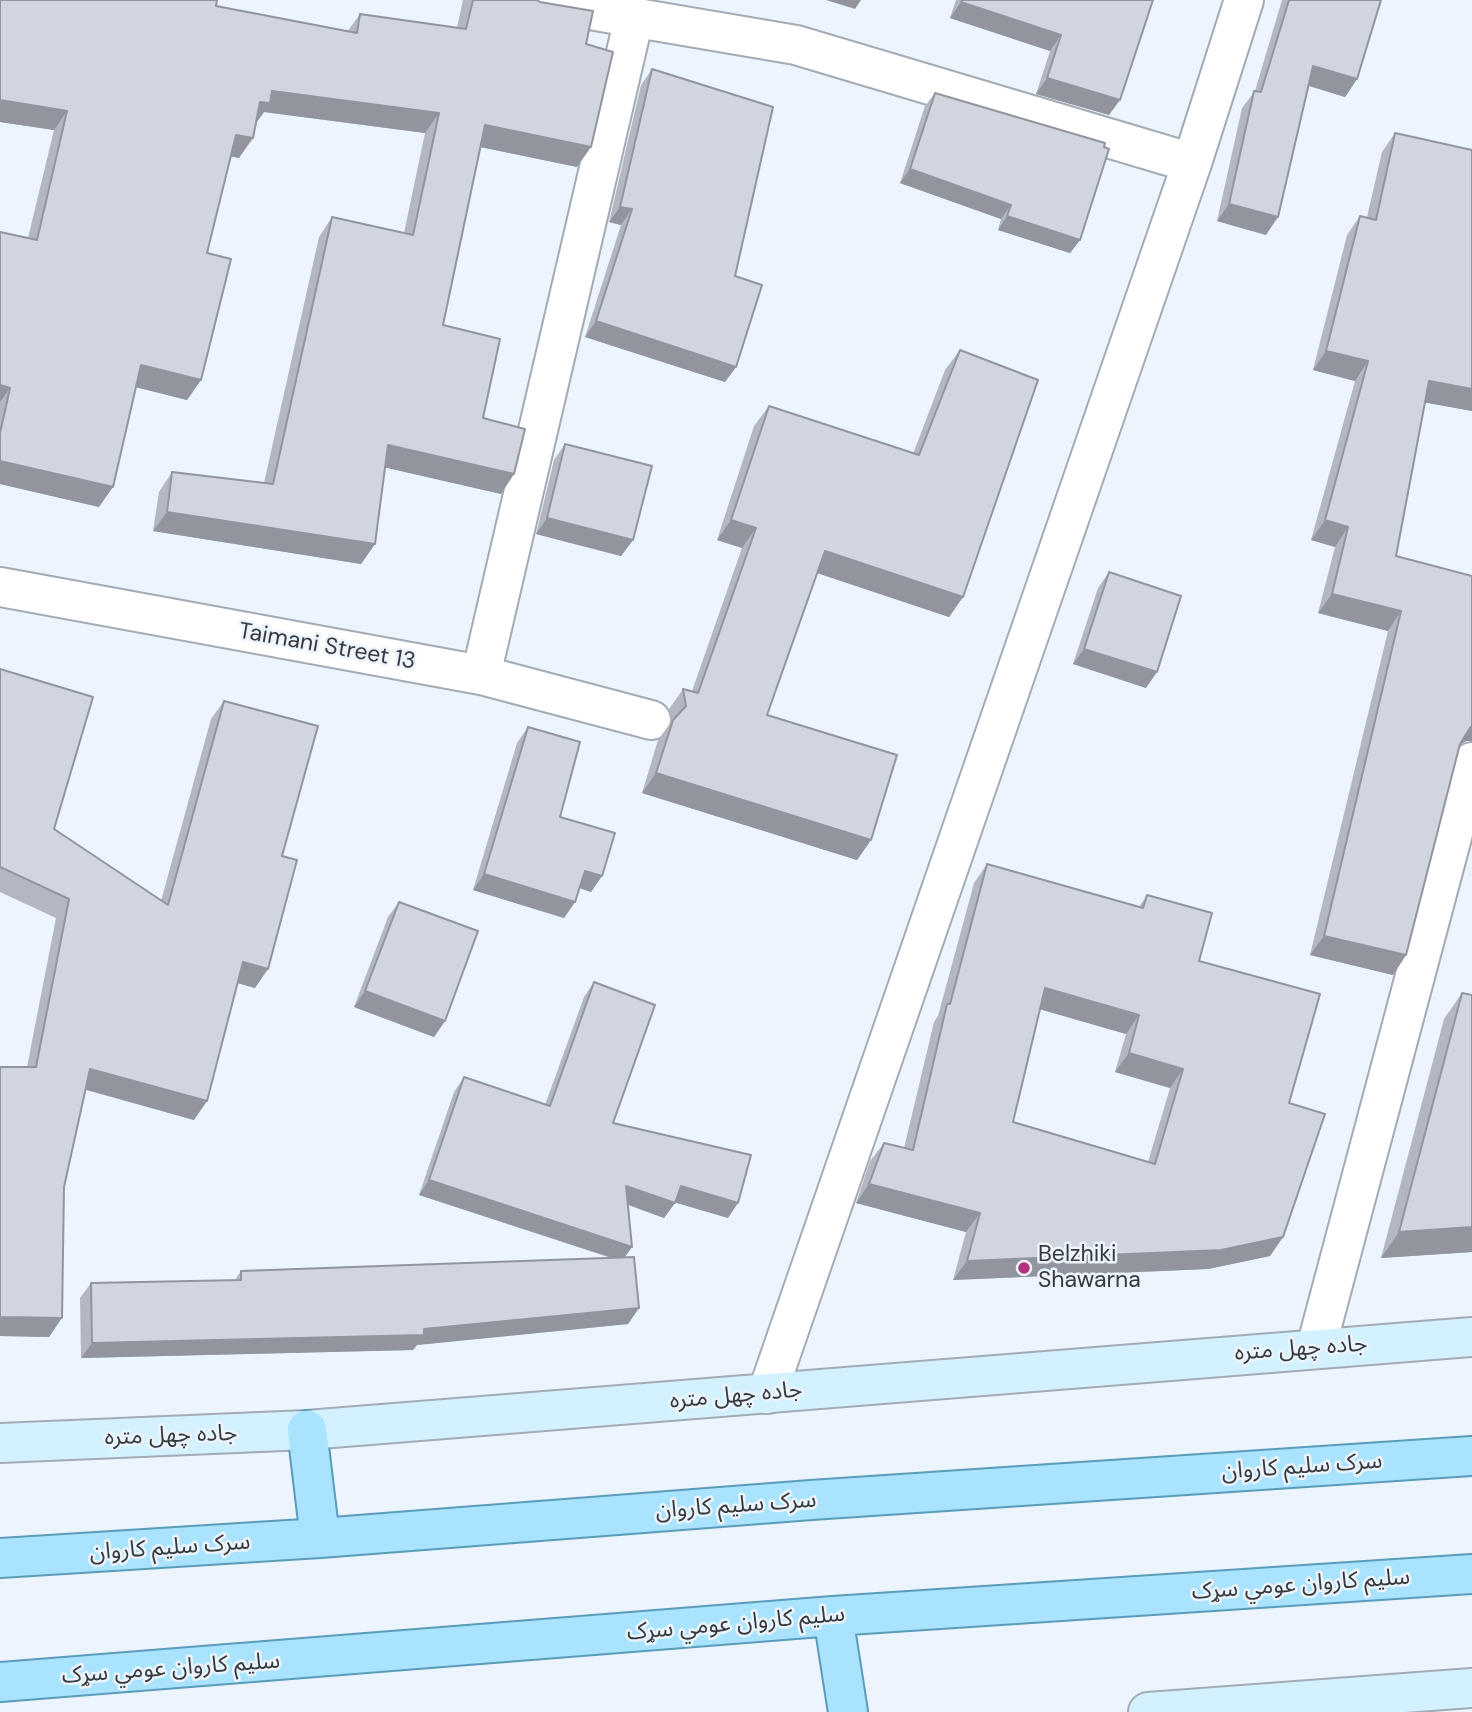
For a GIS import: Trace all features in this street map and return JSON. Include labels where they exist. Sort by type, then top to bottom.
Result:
[{"type":"main road","points":[[307,1430],[320,1538]]},
{"type":"main road","name":"سرک سلیم کاروان","points":[[0,1558],[320,1538],[811,1500],[1472,1456]]},
{"type":"main road","name":"سلیم کاروان عومي سړک","points":[[0,1682],[833,1616],[1472,1574]]},
{"type":"main road","points":[[833,1616],[848,1712]]},
{"type":"street","points":[[531,0],[796,45],[1192,163]]},
{"type":"street","points":[[767,1394],[1192,163],[1244,0]]},
{"type":"street","points":[[481,675],[634,18]]},
{"type":"street","name":"Taimani Street 13","points":[[0,587],[481,675],[651,720]]},
{"type":"street","points":[[1316,1348],[1472,762]]},
{"type":"street","name":"جاده چهل متره","points":[[0,1443],[307,1430],[1472,1337]]},
{"type":"street","points":[[1148,1712],[1472,1688]]},
{"type":"building","points":[[0,0],[217,0],[216,6],[357,33],[360,14],[466,29],[473,0],[537,0],[593,11],[586,44],[613,52],[591,147],[485,125],[443,325],[500,339],[483,418],[525,429],[514,474],[388,445],[375,544],[167,512],[172,472],[273,484],[332,217],[413,235],[439,113],[272,91],[270,103],[260,102],[253,138],[236,135],[207,253],[231,259],[201,380],[141,365],[113,487],[0,461],[0,433],[10,388],[0,385],[0,232],[37,240],[67,111],[0,100]]},
{"type":"building","points":[[1153,0],[1120,100],[1047,78],[1061,35],[961,2]]},
{"type":"building","points":[[1289,0],[1381,0],[1357,79],[1313,66],[1278,217],[1229,204],[1254,91],[1261,92]]},
{"type":"building","points":[[652,69],[773,107],[735,276],[762,285],[736,367],[596,321],[632,209],[620,207]]},
{"type":"building","points":[[935,93],[1105,143],[1104,147],[1109,149],[1080,240],[1007,216],[1011,205],[910,169]]},
{"type":"building","points":[[1395,133],[1472,150],[1472,389],[1429,381],[1396,556],[1472,576],[1472,726],[1460,744],[1406,955],[1324,936],[1401,611],[1332,594],[1348,527],[1325,520],[1368,361],[1326,351],[1360,216],[1376,220]]},
{"type":"building","points":[[960,350],[1038,380],[963,597],[825,551],[767,715],[897,755],[871,840],[656,773],[673,720],[686,706],[683,689],[698,693],[756,528],[731,520],[769,406],[919,455]]},
{"type":"building","points":[[565,444],[652,466],[633,540],[547,518]]},
{"type":"building","points":[[1109,572],[1181,596],[1157,672],[1084,649]]},
{"type":"building","points":[[0,669],[93,697],[54,829],[168,905],[224,701],[318,726],[282,856],[297,860],[268,969],[243,962],[207,1101],[90,1069],[64,1187],[62,1318],[0,1317],[0,1067],[36,1067],[69,899],[0,867]]},
{"type":"building","points":[[528,727],[580,742],[560,817],[615,833],[602,876],[585,871],[575,902],[484,874]]},
{"type":"building","points":[[987,864],[1143,908],[1147,895],[1212,913],[1199,961],[1320,994],[1289,1103],[1325,1114],[1283,1237],[1221,1250],[967,1261],[980,1213],[869,1184],[884,1143],[913,1150],[947,1004],[950,1004]],"holes":[[[1045,988],[1139,1015],[1129,1053],[1183,1069],[1155,1164],[1013,1122]]]},
{"type":"building","points":[[399,902],[478,931],[445,1021],[365,991]]},
{"type":"building","points":[[594,982],[655,1005],[613,1123],[751,1155],[738,1203],[681,1186],[675,1203],[626,1186],[632,1247],[429,1180],[464,1077],[550,1106]]},
{"type":"building","points":[[1462,993],[1472,995],[1472,1227],[1399,1232]]},
{"type":"building","points":[[634,1257],[639,1308],[424,1329],[424,1335],[92,1343],[91,1283],[241,1280],[241,1271]]},
{"type":"place","name":"Belzhiki Shawarna","points":[[1024,1268]]}]
